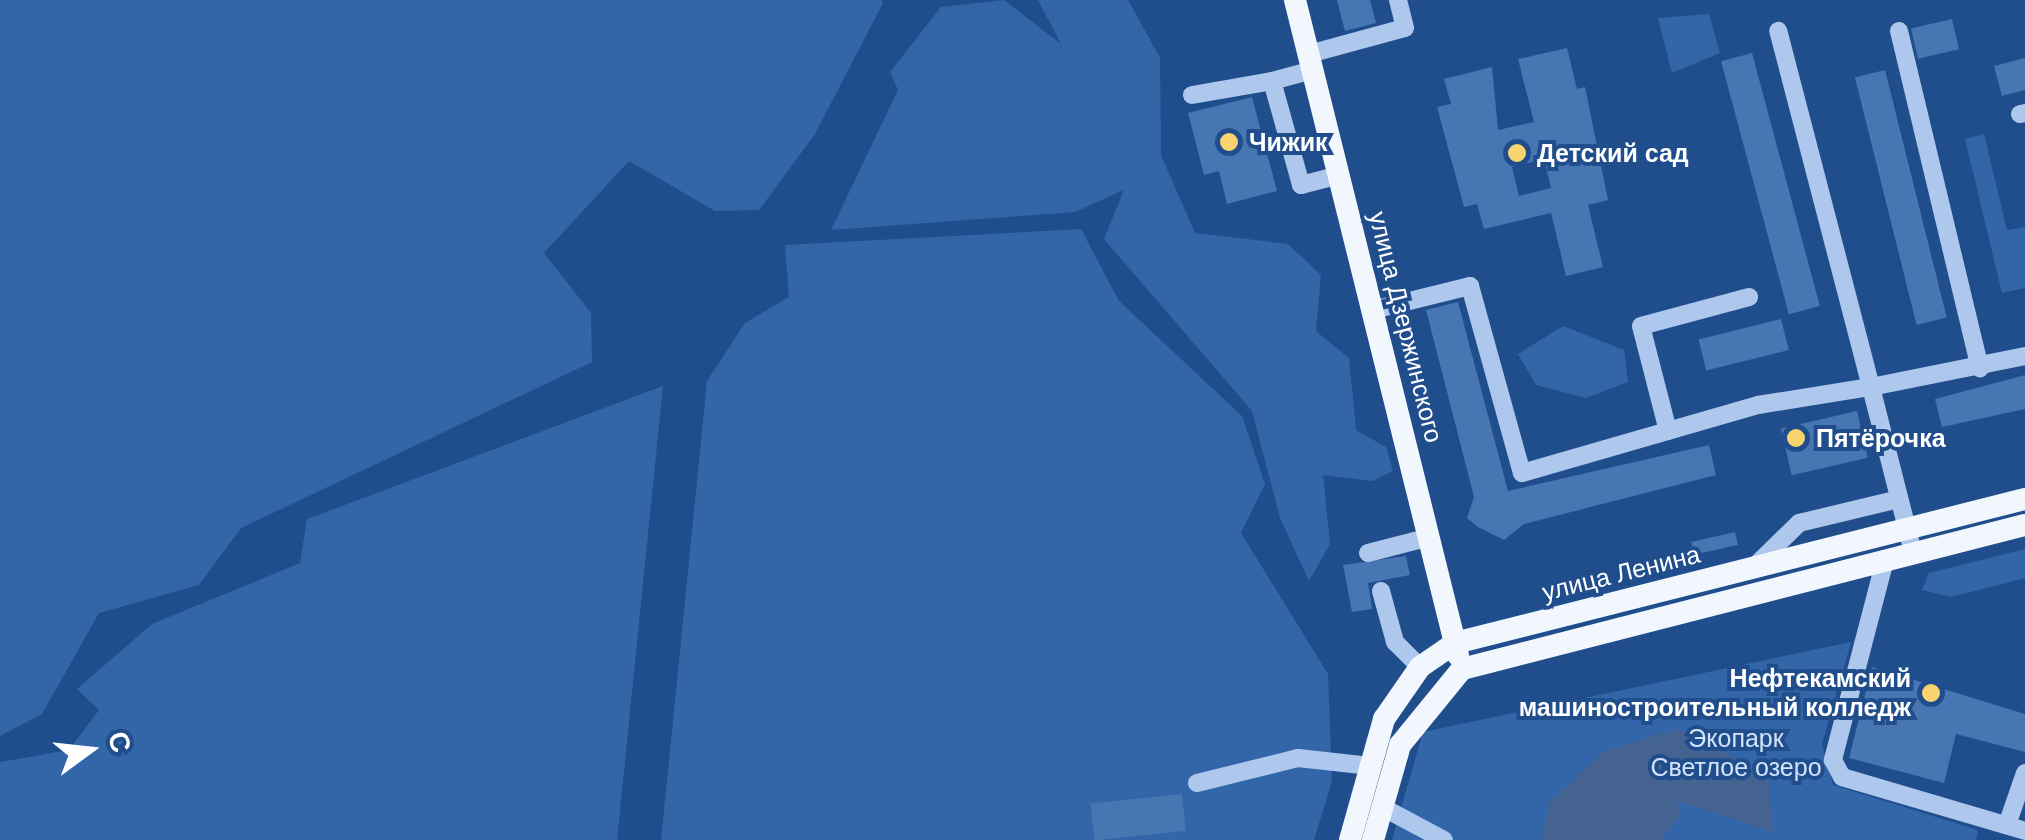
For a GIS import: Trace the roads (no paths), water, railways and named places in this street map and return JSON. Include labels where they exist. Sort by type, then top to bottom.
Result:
[{"type":"main road","name":"улица Дзержинского","points":[[1294,0],[1462,668]]},
{"type":"main road","name":"улица Ленина","points":[[1350,840],[1384,719],[1420,667],[1455,642],[2025,499]]},
{"type":"main road","points":[[1373,840],[1400,745],[1462,668],[2025,525]]},
{"type":"lane","points":[[1192,95],[1272,81],[1311,62],[1405,28],[1398,0]]},
{"type":"lane","points":[[1778,30],[1913,552]]},
{"type":"lane","points":[[1899,31],[1980,368]]},
{"type":"lane","points":[[1272,81],[1301,185],[1340,175]]},
{"type":"lane","points":[[1373,310],[1470,286],[1522,473],[1668,431],[2025,356]]},
{"type":"lane","points":[[1668,431],[1641,326],[1748,297]]},
{"type":"lane","points":[[1754,567],[1799,523],[1899,499]]},
{"type":"lane","points":[[1368,554],[1430,538]]},
{"type":"lane","points":[[1885,560],[1833,760],[1842,777],[2016,828],[2025,772]]},
{"type":"lane","points":[[1381,591],[1395,642],[1420,667]]},
{"type":"lane","points":[[1197,783],[1298,758],[1370,766]]},
{"type":"lane","points":[[1382,806],[1444,840]]},
{"type":"place","name":"Чижик","points":[[1229,142]]},
{"type":"place","name":"Детский сад","points":[[1517,153]]},
{"type":"place","name":"Пятёрочка","points":[[1796,438]]},
{"type":"place","name":"Нефтекамский машиностроительный колледж","points":[[1931,693]]},
{"type":"park label","name":"Экопарк Светлое озеро","points":[[1736,754]]}]
